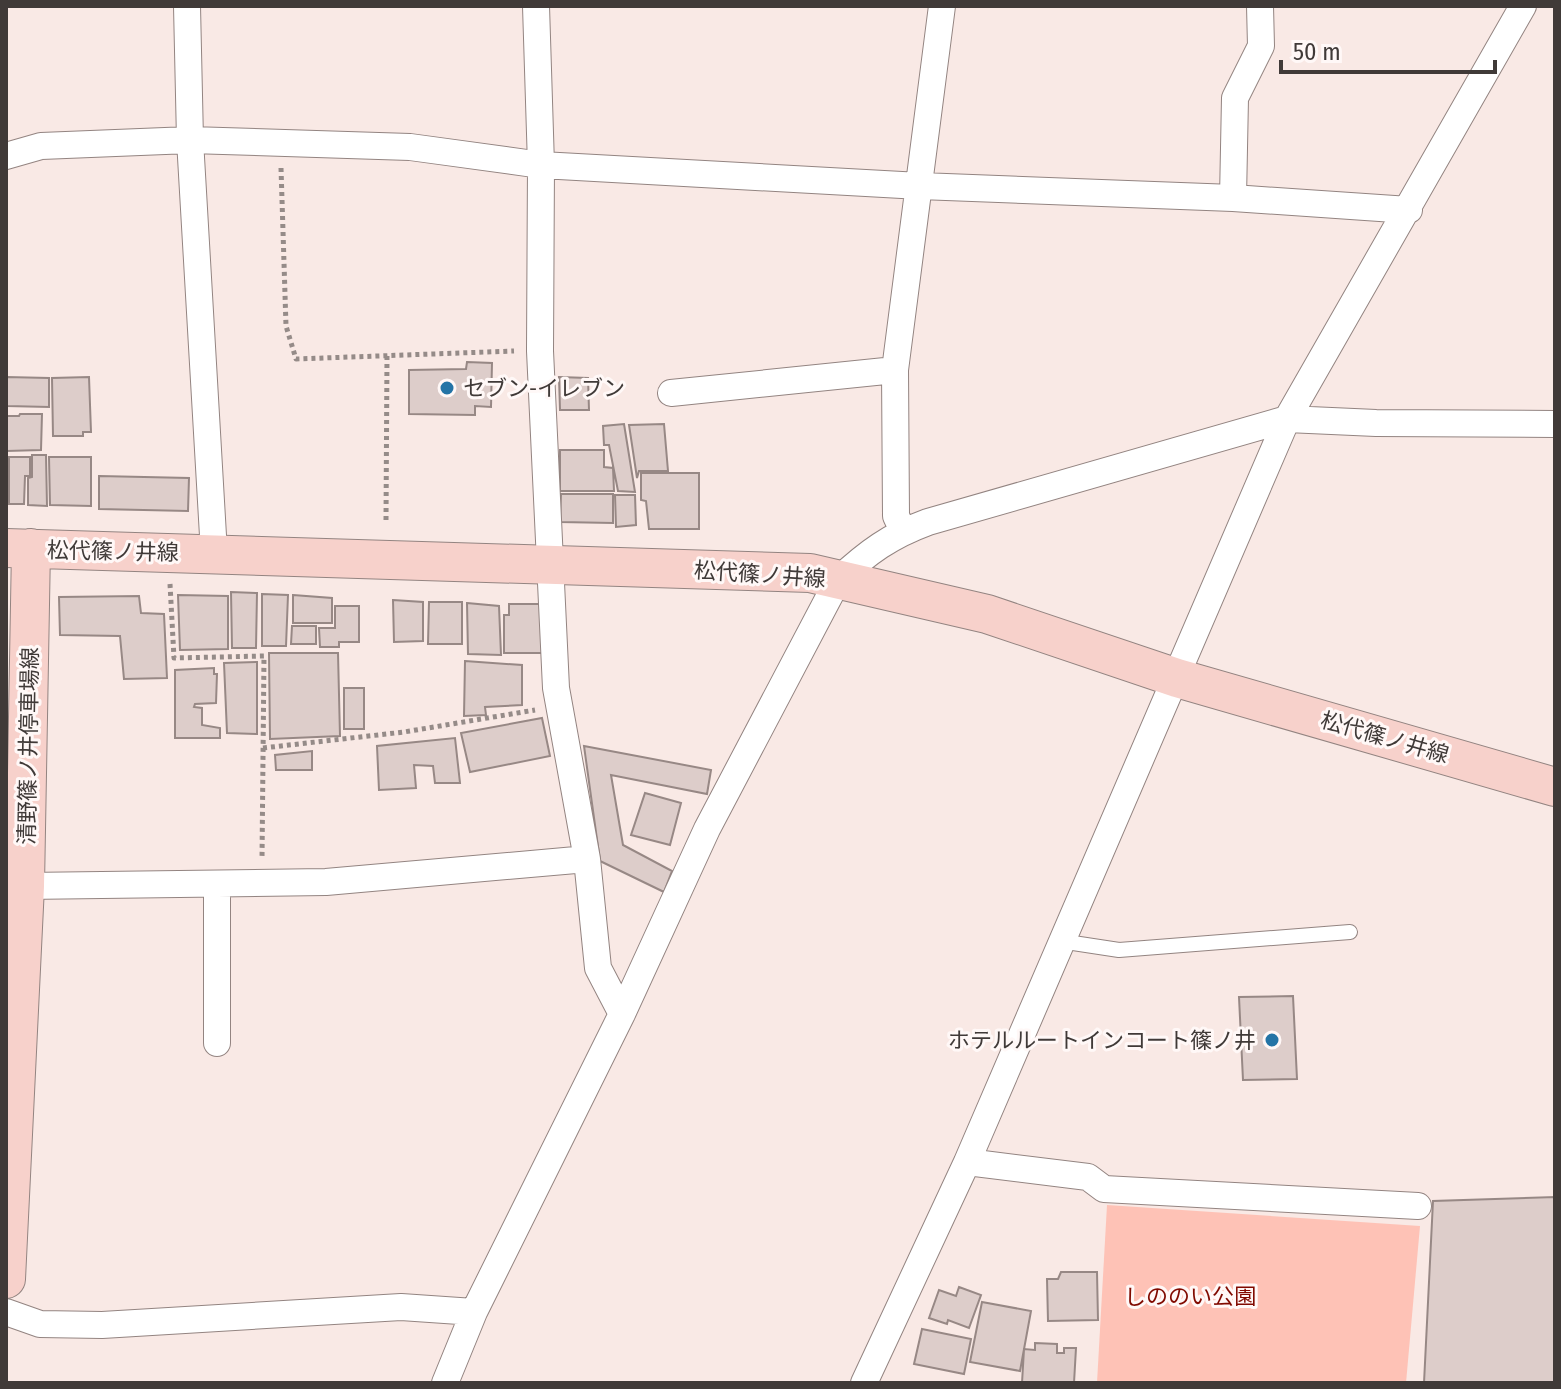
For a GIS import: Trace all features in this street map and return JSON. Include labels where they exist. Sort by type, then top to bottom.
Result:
[{"type":"main road","name":"松代篠ノ井線","points":[[19,548],[810,573],[987,614],[1177,678],[1555,787]]},
{"type":"main road","name":"清野篠ノ井停車場線","points":[[6,1279],[25,886],[19,548]]},
{"type":"street","points":[[187,6],[190,140],[214,553]]},
{"type":"street","points":[[536,6],[541,165],[540,351],[556,688],[587,859],[598,968],[622,1014]]},
{"type":"street","points":[[903,531],[896,516],[895,370],[942,6]]},
{"type":"street","points":[[1233,198],[1235,98],[1261,46],[1260,6]]},
{"type":"street","points":[[864,1383],[967,1162],[1287,419],[1523,6]]},
{"type":"street","points":[[6,156],[41,146],[190,140],[410,147],[541,165],[920,186],[1233,198],[1409,210]]},
{"type":"street","points":[[671,393],[895,370]]},
{"type":"street","points":[[445,1383],[474,1312],[622,1014],[707,829],[838,580],[871,549],[903,531],[1287,419],[1555,424]]},
{"type":"street","points":[[25,886],[326,882],[587,859]]},
{"type":"street","points":[[217,884],[217,1043]]},
{"type":"street","points":[[967,1162],[1088,1177],[1104,1189],[1418,1206]]},
{"type":"street","points":[[6,1312],[40,1324],[102,1325],[401,1307],[474,1312]]},
{"type":"lane","points":[[1060,941],[1119,950],[1350,932]]},
{"type":"path","points":[[280,143],[286,326],[296,359],[540,351]]},
{"type":"path","points":[[386,520],[387,356]]},
{"type":"path","points":[[170,583],[174,658],[264,656],[262,883]]},
{"type":"path","points":[[263,748],[404,732],[559,706]]},
{"type":"green space","name":"しののい公園","points":[[1107,1205],[1420,1226],[1406,1383],[1097,1383]]},
{"type":"building","points":[[467,362],[492,363],[491,407],[475,406],[475,415],[409,414],[409,370],[466,369]]},
{"type":"building","points":[[6,377],[49,378],[49,407],[7,406]]},
{"type":"building","points":[[89,377],[91,432],[83,432],[83,436],[53,436],[52,378]]},
{"type":"building","points":[[559,377],[588,378],[589,410],[560,410]]},
{"type":"building","points":[[42,414],[41,450],[7,451],[6,416]]},
{"type":"building","points":[[624,424],[635,492],[618,491],[609,445],[604,445],[603,426]]},
{"type":"building","points":[[664,424],[668,471],[639,471],[637,478],[629,425]]},
{"type":"building","points":[[560,450],[604,450],[604,467],[613,468],[614,491],[560,491]]},
{"type":"building","points":[[32,455],[46,455],[47,506],[28,505]]},
{"type":"building","points":[[9,457],[30,457],[30,476],[25,476],[24,504],[9,504]]},
{"type":"building","points":[[49,457],[91,457],[91,506],[50,505]]},
{"type":"building","points":[[641,473],[699,473],[699,529],[649,529],[646,501],[641,500]]},
{"type":"building","points":[[99,476],[189,478],[188,511],[99,509]]},
{"type":"building","points":[[561,494],[613,494],[613,523],[560,522]]},
{"type":"building","points":[[615,495],[635,495],[636,525],[616,527]]},
{"type":"building","points":[[231,592],[257,593],[256,648],[232,648]]},
{"type":"building","points":[[262,594],[288,595],[286,646],[262,646]]},
{"type":"building","points":[[178,595],[228,596],[228,649],[180,650]]},
{"type":"building","points":[[293,595],[332,598],[332,623],[293,623]]},
{"type":"building","points":[[139,596],[141,613],[164,614],[167,678],[124,679],[120,636],[60,635],[59,597]]},
{"type":"building","points":[[393,600],[423,602],[423,641],[394,642]]},
{"type":"building","points":[[429,602],[462,602],[462,644],[428,644]]},
{"type":"building","points":[[467,603],[499,606],[501,655],[468,654]]},
{"type":"building","points":[[509,604],[544,604],[543,653],[504,653],[504,615],[509,615]]},
{"type":"building","points":[[335,606],[359,606],[359,642],[339,642],[339,647],[320,647],[319,628],[335,628]]},
{"type":"building","points":[[292,626],[316,626],[316,644],[291,644]]},
{"type":"building","points":[[269,653],[338,653],[340,736],[270,739]]},
{"type":"building","points":[[465,661],[522,665],[522,705],[485,707],[486,715],[464,716]]},
{"type":"building","points":[[257,662],[257,734],[227,733],[224,663]]},
{"type":"building","points":[[214,668],[214,674],[217,674],[216,703],[195,704],[194,707],[202,708],[202,725],[220,728],[220,738],[175,738],[175,670]]},
{"type":"building","points":[[344,688],[364,688],[364,729],[344,729]]},
{"type":"building","points":[[542,718],[550,756],[470,772],[461,733]]},
{"type":"building","points":[[455,738],[460,783],[435,783],[433,766],[414,765],[416,788],[379,790],[377,746]]},
{"type":"building","points":[[584,746],[711,770],[707,794],[611,775],[623,845],[672,871],[664,892],[600,861]]},
{"type":"building","points":[[312,751],[312,770],[276,770],[275,755]]},
{"type":"building","points":[[645,793],[681,803],[670,845],[631,835]]},
{"type":"building","points":[[1293,996],[1297,1079],[1243,1080],[1239,997]]},
{"type":"building","points":[[1555,1197],[1555,1383],[1424,1383],[1433,1201]]},
{"type":"building","points":[[1061,1272],[1097,1272],[1098,1320],[1048,1321],[1047,1279],[1058,1279]]},
{"type":"building","points":[[959,1287],[981,1295],[969,1328],[948,1320],[947,1324],[929,1318],[939,1290],[956,1296]]},
{"type":"building","points":[[982,1302],[1031,1311],[1020,1371],[970,1362]]},
{"type":"building","points":[[922,1329],[971,1339],[964,1374],[914,1364]]},
{"type":"building","points":[[1035,1343],[1057,1344],[1057,1353],[1064,1353],[1064,1348],[1076,1348],[1074,1383],[1022,1383],[1024,1349],[1035,1350]]},
{"type":"place","name":"セブン-イレブン","points":[[447,388]]},
{"type":"place","name":"ホテルルートインコート篠ノ井","points":[[1272,1040]]}]
